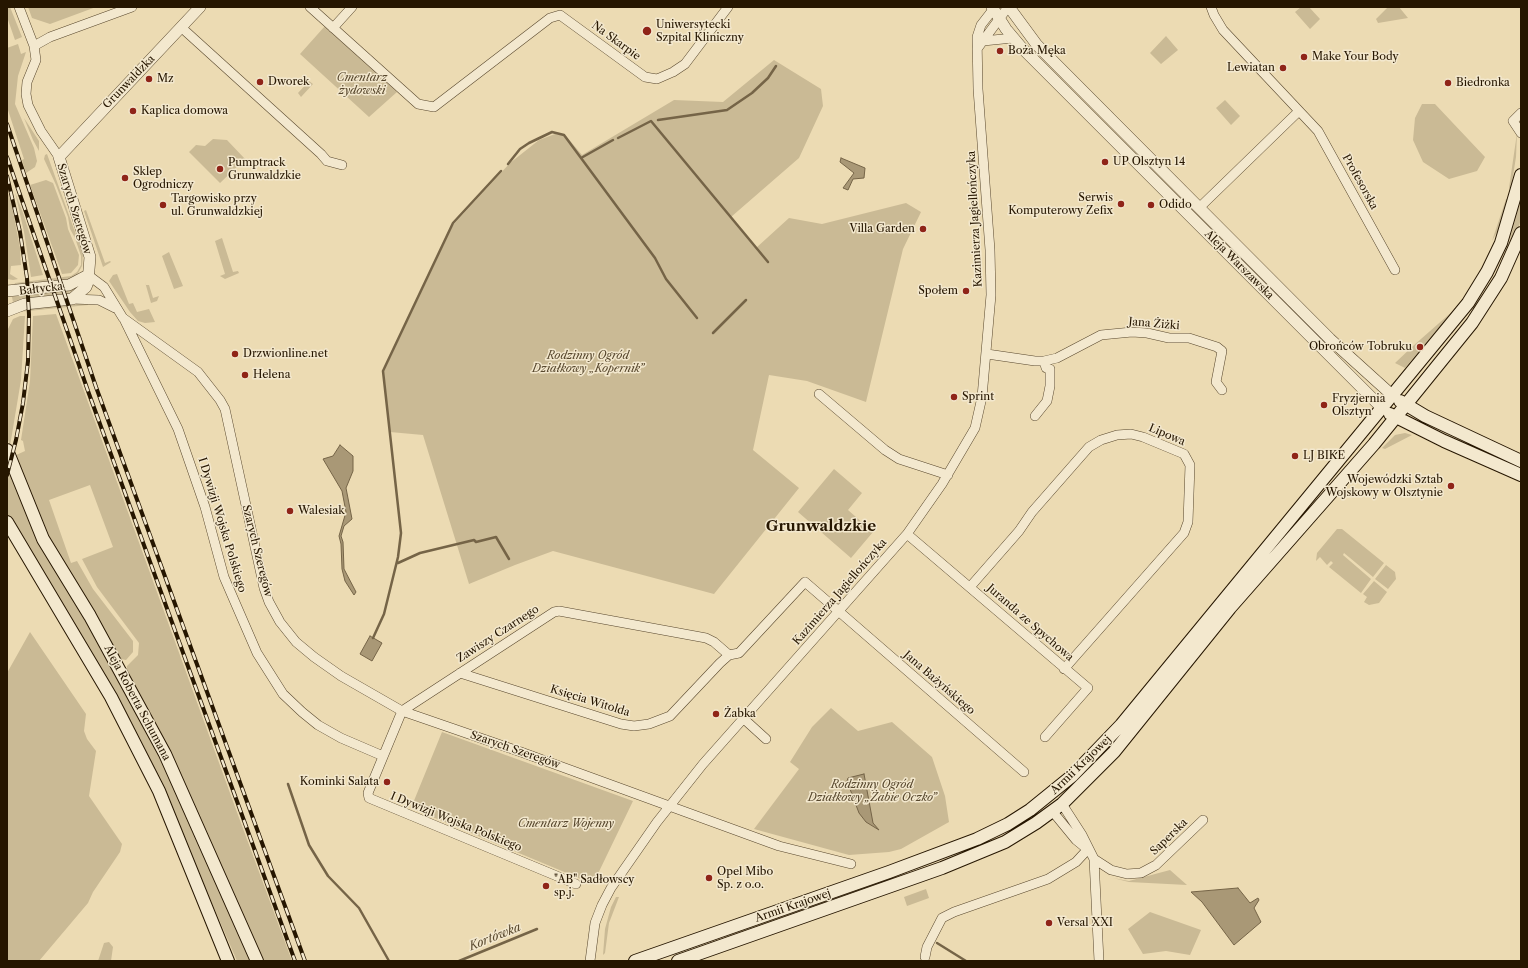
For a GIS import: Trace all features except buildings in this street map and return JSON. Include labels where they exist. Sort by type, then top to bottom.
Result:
[{"type":"main road","name":"Armii Krajowej","points":[[635,961],[965,844],[1008,824],[1049,797],[1072,776],[1121,725],[1450,327],[1478,288],[1501,243],[1521,175]]},
{"type":"main road","name":"Armii Krajowej","points":[[678,961],[942,868],[1005,842],[1062,804],[1114,752],[1230,608],[1396,418],[1472,323],[1488,300],[1501,278],[1521,233]]},
{"type":"main road","name":"Aleja Warszawska","points":[[1393,396],[1405,405],[1521,461]]},
{"type":"main road","name":"Aleja Warszawska","points":[[1382,408],[1396,418],[1521,475]]},
{"type":"main road","name":"Aleja Roberta Schumana","points":[[7,450],[43,539],[90,616],[166,754],[257,961]]},
{"type":"main road","name":"Aleja Roberta Schumana","points":[[7,522],[111,697],[159,790],[228,961]]},
{"type":"main road","points":[[1049,797],[1062,804]]},
{"type":"main road","points":[[1049,797],[1052,812]]},
{"type":"street","points":[[19,7],[34,46],[36,60],[27,82],[27,99],[33,117],[59,157]]},
{"type":"street","points":[[34,46],[50,37],[132,7]]},
{"type":"street","name":"Grunwaldzka","points":[[59,157],[182,28],[200,7]]},
{"type":"street","points":[[310,7],[333,28],[352,7]]},
{"type":"street","name":"Na Skarpie","points":[[333,28],[418,104],[434,107],[550,18],[560,16],[645,77],[657,79],[673,72],[685,64],[728,7]]},
{"type":"street","points":[[977,49],[1008,7]]},
{"type":"street","name":"Aleja Warszawska","points":[[1008,7],[1037,45],[1330,339],[1393,396]]},
{"type":"street","name":"Profesorska","points":[[1211,7],[1223,30],[1318,131],[1395,270]]},
{"type":"street","name":"Aleja Warszawska","points":[[993,8],[1013,38],[1382,408]]},
{"type":"street","name":"Kazimierza Jagiellończyka","points":[[590,961],[595,923],[602,905],[620,874],[670,806],[744,719],[907,534],[948,475],[967,444],[977,421],[987,354],[991,295],[990,250],[978,89],[977,37],[981,25],[993,8]]},
{"type":"street","points":[[182,28],[327,161],[342,165]]},
{"type":"street","points":[[983,41],[1013,38]]},
{"type":"street","points":[[1200,207],[1299,110]]},
{"type":"street","points":[[1521,112],[1513,121],[1521,133]]},
{"type":"street","name":"Szarych Szeregów","points":[[59,157],[88,248],[90,266],[88,274],[104,287],[116,309],[123,318],[198,372],[220,400],[225,409],[264,588],[280,622],[296,642],[314,657],[347,680],[402,711],[779,846],[851,864]]},
{"type":"street","name":"Bałtycka","points":[[7,291],[69,285],[88,274]]},
{"type":"street","name":"Bałtycka","points":[[72,299],[86,287],[88,274]]},
{"type":"street","name":"Bałtycka","points":[[7,311],[25,304],[72,299],[99,300],[116,309]]},
{"type":"street","name":"I Dywizji Wojska Polskiego","points":[[123,318],[178,429],[205,507],[224,577],[257,653],[283,694],[302,712],[318,725],[341,738],[383,756]]},
{"type":"street","name":"Jana Żiżki","points":[[987,354],[1044,361],[1057,358],[1101,335],[1132,332],[1169,338],[1189,338],[1217,347],[1222,351],[1216,382],[1222,390]]},
{"type":"street","points":[[1035,416],[1047,401],[1050,386],[1050,369],[1046,368],[1044,361]]},
{"type":"street","points":[[819,394],[885,450],[899,459],[948,475]]},
{"type":"street","name":"Lipowa","points":[[970,587],[1019,531],[1032,512],[1089,447],[1101,440],[1117,435],[1131,434],[1143,437],[1184,454],[1190,465],[1188,522],[1184,533],[1064,669]]},
{"type":"street","name":"Juranda ze Spychowa","points":[[907,534],[1088,688],[1045,737]]},
{"type":"street","name":"Księcia Witolda","points":[[460,673],[621,724],[634,726],[649,724],[670,716],[720,662],[729,655],[739,653],[805,582],[839,612]]},
{"type":"street","name":"Zawiszy Czarnego","points":[[402,711],[554,612],[559,611],[706,638],[714,642],[729,655]]},
{"type":"street","name":"Jana Bażyńskiego","points":[[839,612],[1024,772]]},
{"type":"street","name":"I Dywizji Wojska Polskiego","points":[[402,711],[368,793],[369,798],[576,884]]},
{"type":"street","points":[[744,719],[766,739]]},
{"type":"street","points":[[1062,804],[1082,834],[1094,860],[1099,961]]},
{"type":"street","points":[[1052,812],[1076,840],[1088,849]]},
{"type":"street","name":"Saperska","points":[[1094,860],[1111,870],[1122,874],[1132,874],[1146,871],[1161,862],[1203,820]]},
{"type":"street","points":[[925,957],[927,947],[942,918],[954,912],[1048,879],[1076,862],[1088,849]]},
{"type":"green space","points":[[7,7],[10,7],[22,37],[15,40],[7,17]]},
{"type":"green space","points":[[28,7],[96,7],[50,24],[32,18]]},
{"type":"green space","points":[[1301,7],[1309,7],[1320,19],[1310,29],[1295,12]]},
{"type":"green space","points":[[1388,7],[1399,7],[1408,18],[1378,23],[1376,19]]},
{"type":"green space","name":"Cmentarz żydowski","points":[[325,26],[397,92],[369,117],[300,54]]},
{"type":"green space","points":[[1166,36],[1178,50],[1161,64],[1150,53]]},
{"type":"green space","points":[[18,44],[21,54],[26,52],[18,76],[15,104],[34,148],[37,161],[35,167],[26,173],[22,160],[24,159],[7,107],[7,48]]},
{"type":"green space","name":"Rodzinny Ogród Działkowy „Kopernik”","points":[[774,60],[821,89],[823,106],[799,158],[731,217],[756,248],[789,218],[822,224],[906,203],[921,212],[903,249],[866,402],[807,381],[769,375],[753,450],[799,488],[714,594],[553,551],[469,584],[423,435],[390,432],[384,371],[453,225],[510,163],[539,140],[555,134],[566,136],[582,155],[674,100],[723,102]]},
{"type":"green space","points":[[309,81],[313,84],[301,97],[298,93]]},
{"type":"green space","points":[[1225,100],[1240,116],[1231,125],[1216,108]]},
{"type":"green space","points":[[1422,104],[1435,104],[1485,157],[1477,171],[1449,179],[1423,162],[1413,140],[1415,118]]},
{"type":"green space","points":[[24,118],[39,141],[39,151],[33,140]]},
{"type":"green space","points":[[1517,133],[1516,157],[1512,182],[1513,191],[1509,188]]},
{"type":"green space","name":"Pumptrack Grunwaldzkie","points":[[213,139],[227,140],[245,159],[220,183],[189,152],[196,145],[205,146]]},
{"type":"green space","points":[[47,154],[83,254],[82,266],[77,275],[67,281],[13,287],[15,283],[71,276],[77,272],[81,265],[81,256],[75,238],[70,229],[68,217],[44,159],[45,155]]},
{"type":"green space","points":[[46,180],[53,183],[66,218],[68,229],[79,255],[78,265],[71,273],[62,274],[30,185]]},
{"type":"green space","points":[[15,192],[43,275],[31,277],[24,232]]},
{"type":"green space","points":[[7,193],[11,201],[20,248],[21,265],[11,266],[10,274],[18,279],[13,280],[7,279]]},
{"type":"green space","points":[[1506,199],[1508,199],[1503,221],[1492,241]]},
{"type":"green space","points":[[1520,202],[1521,219],[1517,233],[1510,250],[1483,300],[1420,380],[1418,379],[1467,319],[1498,271],[1506,254]]},
{"type":"green space","points":[[86,210],[105,263],[111,262],[103,267],[84,211]]},
{"type":"green space","points":[[222,238],[233,272],[238,271],[239,273],[225,279],[220,276],[225,274],[215,241]]},
{"type":"green space","points":[[169,252],[183,286],[174,289],[162,256]]},
{"type":"green space","points":[[117,274],[129,304],[133,303],[137,312],[149,309],[155,322],[145,323],[138,321],[130,312],[109,281],[113,275]]},
{"type":"green space","points":[[145,282],[146,285],[149,285],[153,298],[159,296],[157,301],[151,303]]},
{"type":"green space","points":[[83,284],[71,293],[13,302],[12,297],[47,292]]},
{"type":"green space","points":[[88,303],[88,305],[18,312],[21,310],[52,306]]},
{"type":"green space","points":[[1454,310],[1405,368],[1395,363],[1413,346]]},
{"type":"green space","points":[[56,314],[292,961],[263,961],[127,673],[127,666],[138,655],[139,643],[97,587],[82,559],[113,547],[90,485],[49,500],[71,563],[77,561],[93,589],[133,641],[133,652],[126,660],[121,659],[117,654],[58,553],[37,514],[14,456],[25,451],[23,441],[21,440],[30,381],[33,316]]},
{"type":"green space","points":[[20,316],[25,316],[21,380],[10,446],[7,437],[7,331],[13,319]]},
{"type":"green space","points":[[1405,433],[1412,435],[1385,449],[1382,448],[1395,435]]},
{"type":"green space","points":[[7,466],[39,540],[158,747],[253,961],[237,961],[189,850],[110,686],[7,513]]},
{"type":"green space","points":[[834,469],[862,493],[848,510],[873,532],[851,558],[798,512]]},
{"type":"green space","points":[[1337,529],[1342,529],[1384,563],[1373,577],[1344,553],[1343,555],[1371,579],[1361,593],[1329,567],[1333,563],[1331,561],[1327,565],[1320,557],[1316,561],[1317,553]]},
{"type":"green space","points":[[1386,565],[1395,572],[1396,579],[1388,589],[1375,579]]},
{"type":"green space","points":[[1374,581],[1387,592],[1379,603],[1369,605],[1364,602],[1367,597],[1363,594]]},
{"type":"green space","points":[[30,632],[86,714],[84,731],[87,739],[96,751],[89,796],[122,844],[120,852],[93,892],[88,903],[39,961],[7,961],[7,673]]},
{"type":"green space","name":"Rodzinny Ogród Działkowy „Żabie Oczko”","points":[[831,708],[858,731],[892,722],[932,757],[945,796],[949,822],[901,849],[889,852],[849,855],[754,829],[799,769],[790,762],[812,727]]},
{"type":"green space","name":"Cmentarz Wojenny","points":[[442,732],[633,801],[593,884],[411,808]]},
{"type":"green space","points":[[1170,870],[1187,885],[1129,882],[1113,878],[1129,881]]},
{"type":"green space","points":[[926,889],[929,898],[907,906],[904,897]]},
{"type":"green space","points":[[616,897],[619,897],[609,923],[605,953],[603,955],[605,929],[611,907]]},
{"type":"green space","points":[[1150,912],[1201,930],[1190,955],[1166,951],[1143,954],[1128,929]]},
{"type":"green space","points":[[109,942],[113,947],[111,961],[98,961],[104,943]]},
{"type":"shaded area","points":[[841,158],[865,168],[864,178],[853,179],[848,190],[843,188],[854,173],[840,162]]},
{"type":"shaded area","points":[[340,445],[353,456],[353,471],[346,488],[352,519],[344,526],[341,536],[343,542],[344,569],[356,592],[354,595],[345,581],[342,569],[341,544],[339,536],[346,512],[342,491],[323,459],[333,456]]},
{"type":"shaded area","points":[[370,636],[382,643],[372,661],[360,654]]},
{"type":"shaded area","points":[[864,774],[873,823],[879,830],[866,822],[859,813],[847,781],[848,778]]},
{"type":"shaded area","points":[[1238,888],[1250,903],[1258,898],[1259,900],[1254,908],[1261,922],[1234,945],[1202,902],[1191,892]]},
{"type":"waterway","points":[[658,120],[727,110],[752,93],[768,78],[776,66]]},
{"type":"waterway","points":[[618,138],[651,121],[768,262]]},
{"type":"waterway","points":[[508,164],[520,149],[552,132],[564,135],[581,158],[613,140]]},
{"type":"waterway","points":[[581,158],[655,258],[666,279],[697,318]]},
{"type":"waterway","points":[[373,638],[384,614],[398,557],[401,533],[383,371],[453,223],[501,171]]},
{"type":"waterway","points":[[713,333],[746,300]]},
{"type":"waterway","points":[[398,563],[420,553],[474,540],[476,542],[496,537],[509,559]]},
{"type":"waterway","points":[[288,784],[309,845],[328,876],[359,908],[389,961]]},
{"type":"waterway","name":"Kortówka","points":[[459,961],[537,929]]},
{"type":"waterway","name":"Kortówka","points":[[937,943],[966,961]]},
{"type":"railway","points":[[7,124],[96,387],[305,961]]},
{"type":"railway","points":[[7,157],[88,391],[295,961]]},
{"type":"railway","points":[[7,176],[20,232],[27,278],[29,315],[28,361],[23,403],[7,475]]},
{"type":"place","name":"Uniwersytecki Szpital Kliniczny","points":[[647,31]]},
{"type":"place","name":"Boża Męka","points":[[1000,51]]},
{"type":"place","name":"Make Your Body","points":[[1304,57]]},
{"type":"place","name":"Lewiatan","points":[[1283,68]]},
{"type":"place","name":"Mz","points":[[149,79]]},
{"type":"place","name":"Dworek","points":[[260,82]]},
{"type":"place","name":"Biedronka","points":[[1448,83]]},
{"type":"place","name":"Kaplica domowa","points":[[133,111]]},
{"type":"place","name":"UP Olsztyn 14","points":[[1105,162]]},
{"type":"place","name":"Pumptrack Grunwaldzkie","points":[[220,169]]},
{"type":"place","name":"Sklep Ogrodniczy","points":[[125,178]]},
{"type":"place","name":"Serwis Komputerowy Zefix","points":[[1121,204]]},
{"type":"place","name":"Targowisko przy ul. Grunwaldzkiej","points":[[163,205]]},
{"type":"place","name":"Odido","points":[[1151,205]]},
{"type":"place","name":"Villa Garden","points":[[923,229]]},
{"type":"place","name":"Społem","points":[[966,291]]},
{"type":"place","name":"Obrońców Tobruku","points":[[1420,347]]},
{"type":"place","name":"Drzwionline.net","points":[[235,354]]},
{"type":"place","name":"Helena","points":[[245,375]]},
{"type":"place","name":"Sprint","points":[[954,397]]},
{"type":"place","name":"Fryzjernia Olsztyn","points":[[1324,405]]},
{"type":"place","name":"LJ BIKE","points":[[1295,456]]},
{"type":"place","name":"Wojewódzki Sztab Wojskowy w Olsztynie","points":[[1451,486]]},
{"type":"place","name":"Walesiak","points":[[290,511]]},
{"type":"place","name":"Żabka","points":[[716,714]]},
{"type":"place","name":"Kominki Salata","points":[[387,782]]},
{"type":"place","name":"Opel Mibo Sp. z o.o.","points":[[709,878]]},
{"type":"place","name":"\"AB\" Sadłowscy sp.j.","points":[[546,886]]},
{"type":"place","name":"Versal XXI","points":[[1049,923]]},
{"type":"district","name":"Grunwaldzkie","points":[[821,527]]}]
